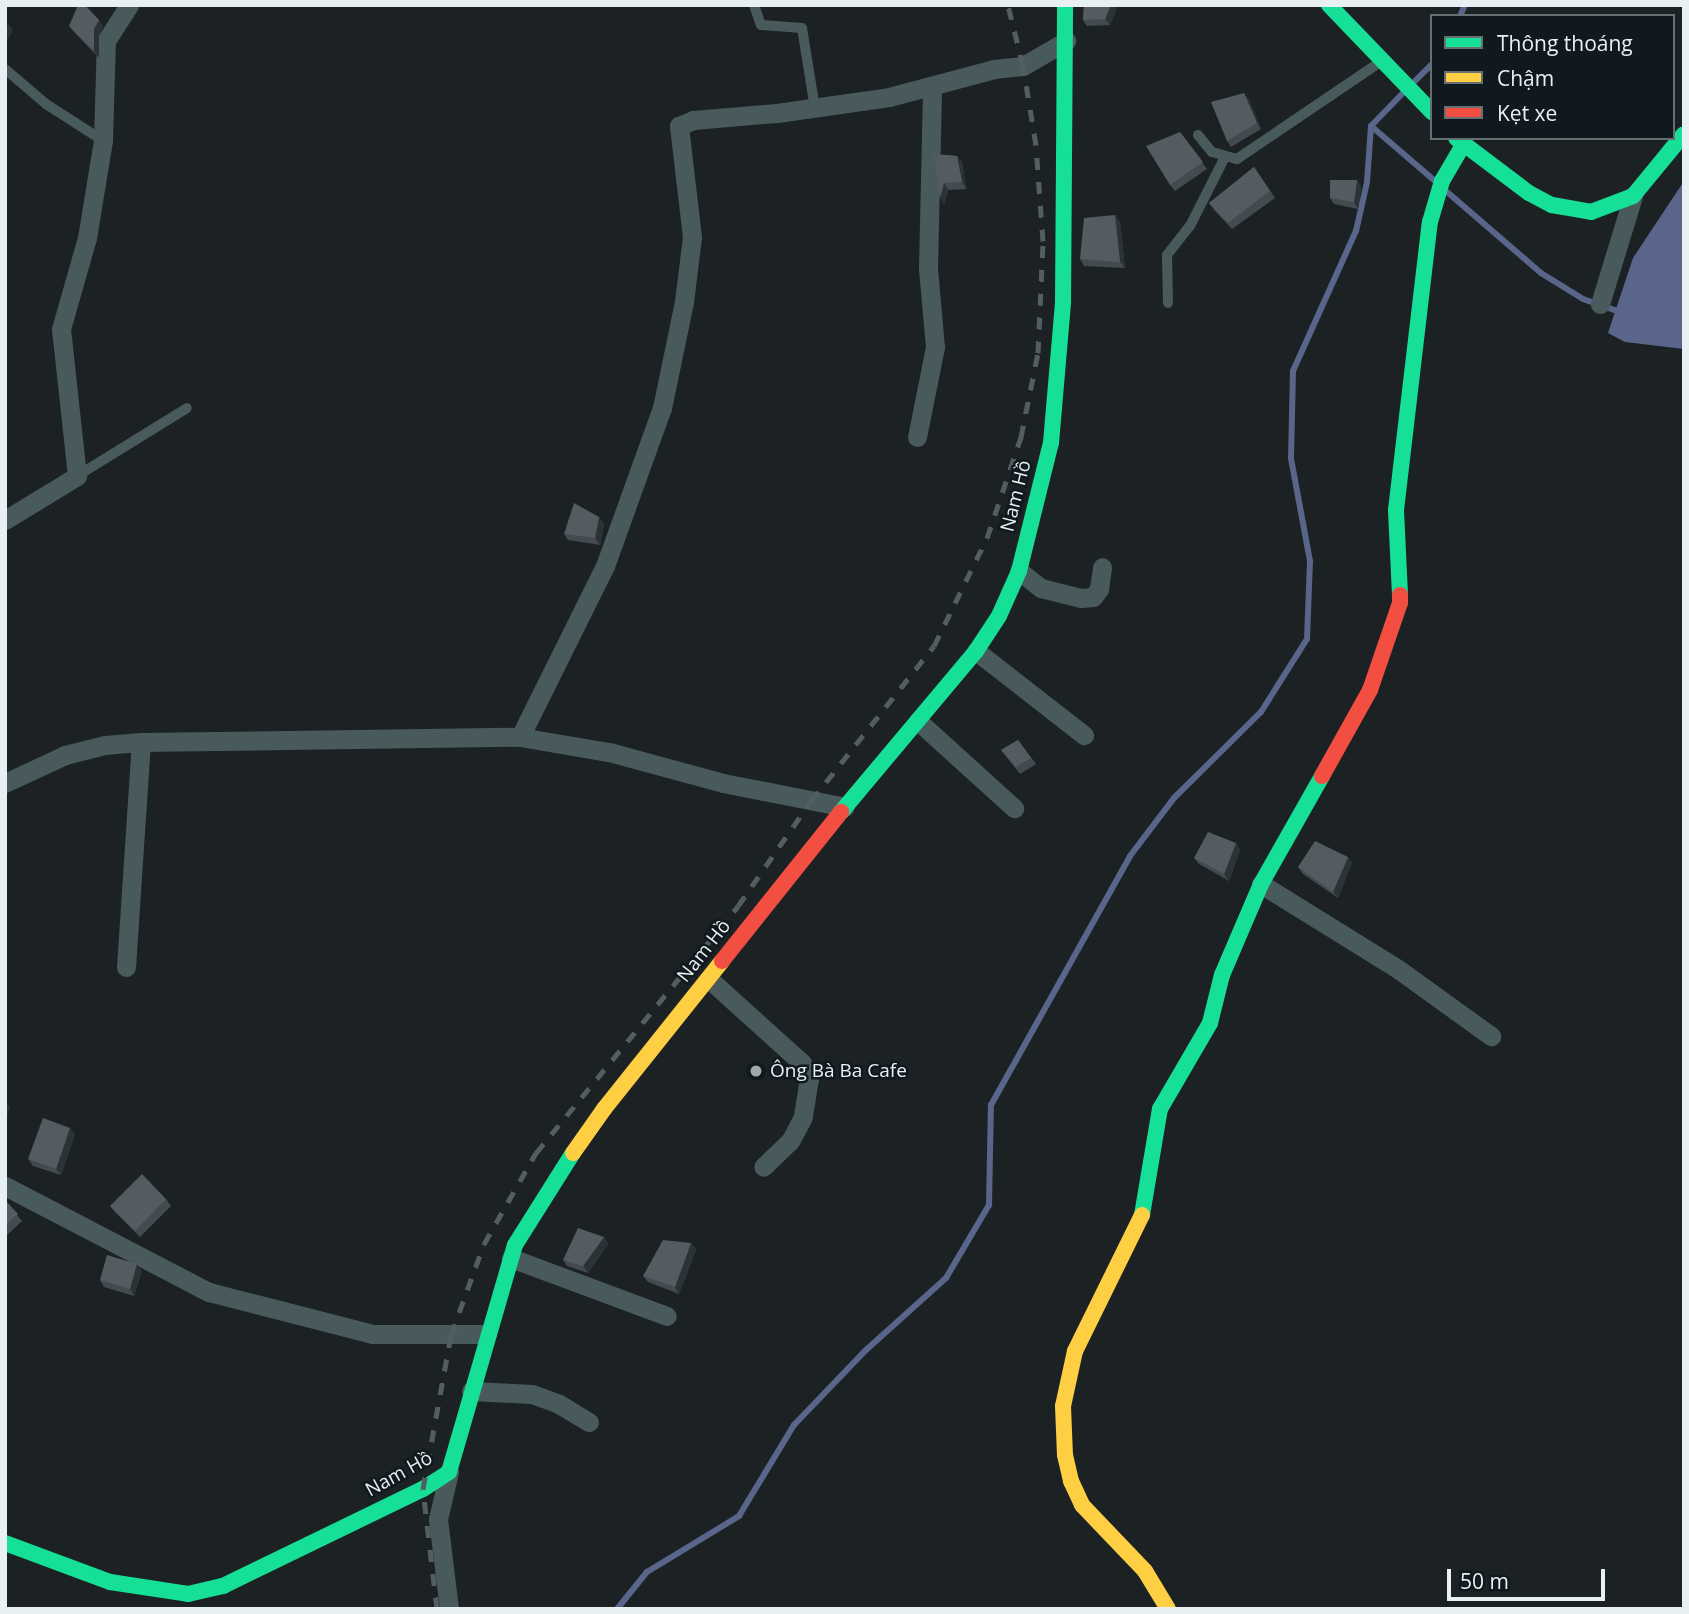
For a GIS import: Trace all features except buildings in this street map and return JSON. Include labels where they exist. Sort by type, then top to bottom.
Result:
[{"type":"street","points":[[5,520],[77,476],[61,330],[87,238],[103,140],[106,41],[129,5]]},
{"type":"street","name":"Nam Hồ","points":[[5,1543],[110,1582],[188,1594],[223,1586],[423,1489],[449,1472],[458,1449],[486,1334],[515,1244],[556,1177],[604,1109],[845,807],[976,651],[999,616],[1019,571],[1051,443],[1063,302],[1065,5]]},
{"type":"street","points":[[1329,5],[1430,110]]},
{"type":"street","points":[[520,737],[605,566],[662,408],[684,302],[692,237],[679,126],[693,120],[815,108],[889,97],[994,69],[1023,66],[1066,41]]},
{"type":"street","points":[[917,437],[935,346],[928,268],[932,86]]},
{"type":"street","points":[[1600,304],[1633,196],[1684,134]]},
{"type":"street","points":[[1168,1609],[1145,1571],[1082,1505],[1071,1481],[1065,1455],[1063,1406],[1075,1351],[1143,1213],[1160,1109],[1210,1023],[1222,975],[1261,884],[1370,690],[1400,603],[1396,510],[1430,222],[1442,181],[1459,142],[1529,193],[1552,205],[1591,212],[1633,196]]},
{"type":"street","points":[[1019,571],[1041,588],[1081,598],[1093,597],[1099,589],[1102,566]]},
{"type":"street","points":[[976,651],[1084,735]]},
{"type":"street","points":[[918,721],[1014,808]]},
{"type":"street","points":[[5,783],[65,755],[105,745],[141,741],[520,737],[610,752],[723,783],[845,807]]},
{"type":"street","points":[[126,967],[141,741]]},
{"type":"street","points":[[1261,884],[1398,969],[1491,1036]]},
{"type":"street","points":[[709,979],[802,1063],[809,1078],[803,1117],[790,1141],[763,1167]]},
{"type":"street","points":[[5,1186],[209,1292],[372,1334],[486,1334]]},
{"type":"street","points":[[511,1258],[667,1316]]},
{"type":"street","points":[[471,1391],[532,1394],[558,1404],[589,1422]]},
{"type":"street","points":[[449,1472],[438,1519],[449,1609]]},
{"type":"lane","points":[[754,5],[761,25],[802,28],[815,108]]},
{"type":"lane","points":[[1198,135],[1212,152],[1237,159],[1384,60]]},
{"type":"lane","points":[[5,69],[46,104],[103,140]]},
{"type":"lane","points":[[1168,303],[1167,255],[1190,226],[1225,157]]},
{"type":"lane","points":[[77,476],[187,408]]},
{"type":"water","points":[[1684,181],[1684,349],[1625,342],[1608,333],[1633,258]]},
{"type":"waterway","points":[[1461,14],[1465,5]]},
{"type":"waterway","points":[[1414,82],[1430,66]]},
{"type":"waterway","points":[[617,1609],[647,1572],[739,1516],[794,1425],[866,1350],[946,1278],[989,1205],[991,1105],[1130,856],[1174,798],[1261,712],[1307,639],[1310,561],[1291,458],[1293,371],[1356,231],[1367,182],[1371,126],[1404,92]]},
{"type":"waterway","points":[[1371,126],[1436,182]]},
{"type":"waterway","points":[[1446,191],[1541,273],[1583,299],[1623,313]]},
{"type":"railway","points":[[437,1609],[423,1489],[451,1335],[484,1244],[536,1153],[738,906],[811,801],[934,646],[987,538],[1021,437],[1038,353],[1043,241],[1036,145],[1023,66],[1008,5]]},
{"type":"traffic: fast","points":[[841,812],[976,651],[999,616],[1019,571],[1051,443],[1063,302],[1065,5]]},
{"type":"traffic: fast","points":[[1329,5],[1430,110]]},
{"type":"traffic: fast","points":[[1459,140],[1529,193],[1552,205],[1591,212],[1633,196],[1684,134]]},
{"type":"traffic: fast","points":[[1400,595],[1396,510],[1430,222],[1442,181],[1463,145]]},
{"type":"traffic: fast","points":[[1142,1215],[1160,1109],[1210,1023],[1222,975],[1261,884],[1322,776]]},
{"type":"traffic: fast","points":[[5,1543],[110,1582],[188,1594],[223,1586],[423,1489],[449,1472],[515,1245],[573,1153]]},
{"type":"traffic: slow","points":[[573,1153],[604,1109],[722,961]]},
{"type":"traffic: slow","points":[[1142,1215],[1075,1351],[1063,1406],[1065,1455],[1071,1481],[1082,1505],[1145,1571],[1168,1609]]},
{"type":"traffic: jam","points":[[1322,776],[1370,690],[1400,603],[1400,595]]},
{"type":"traffic: jam","points":[[722,961],[841,812]]},
{"type":"place","name":"Ông Bà Ba Cafe","points":[[756,1071]]}]
